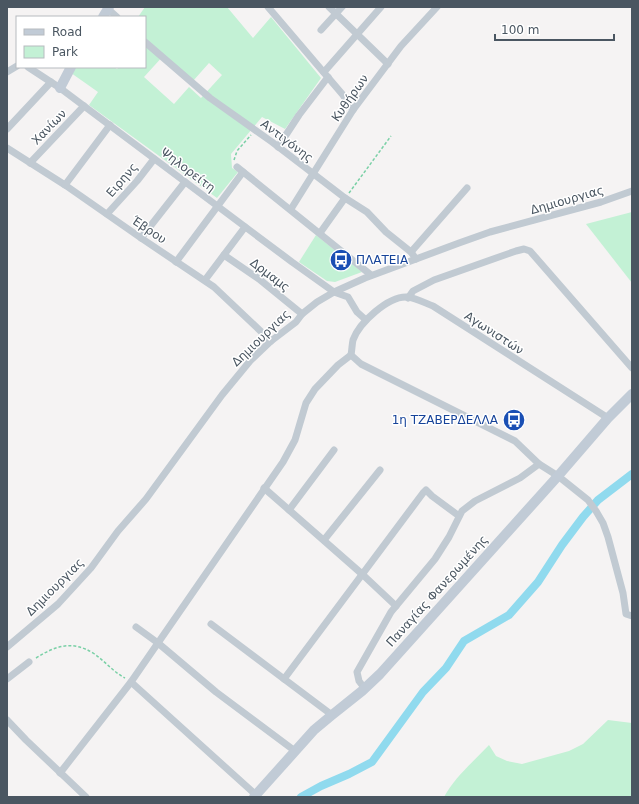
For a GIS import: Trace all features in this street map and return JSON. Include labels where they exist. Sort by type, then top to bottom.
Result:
[{"type":"main road","points":[[60,88],[70,68]]},
{"type":"main road","name":"Παναγίας Φανερωμένης","points":[[255,796],[314,730],[365,689],[380,674],[558,476],[608,418],[632,394]]},
{"type":"street","points":[[268,7],[343,95],[353,110]]},
{"type":"street","points":[[329,7],[388,64]]},
{"type":"street","points":[[321,30],[342,7]]},
{"type":"street","points":[[278,147],[326,75],[357,34],[381,7]]},
{"type":"street","name":"Κυθήρων","points":[[291,210],[353,110],[401,46],[437,7]]},
{"type":"street","name":"Αντιγόνης","points":[[146,43],[210,98],[366,212],[386,232],[411,252],[416,259]]},
{"type":"street","points":[[7,72],[16,67]]},
{"type":"street","name":"Ψηλορείτη","points":[[30,68],[60,88],[334,292],[348,297],[357,312],[366,320]]},
{"type":"street","points":[[7,129],[51,82]]},
{"type":"street","name":"Χανίων","points":[[30,163],[84,106]]},
{"type":"street","points":[[65,186],[110,125]]},
{"type":"street","name":"Έβρου","points":[[7,148],[205,280],[271,341]]},
{"type":"street","name":"Ειρηνς","points":[[107,214],[137,181],[154,159]]},
{"type":"street","points":[[237,167],[372,275]]},
{"type":"street","points":[[176,262],[243,172]]},
{"type":"street","points":[[141,238],[185,182]]},
{"type":"street","points":[[411,252],[467,188]]},
{"type":"street","name":"Δημιουργιας","points":[[7,647],[58,604],[91,568],[118,531],[146,499],[222,395],[250,361],[271,341],[296,322],[302,314],[334,292],[372,275],[490,232],[601,202],[632,191]]},
{"type":"street","points":[[320,233],[345,198]]},
{"type":"street","points":[[205,280],[245,227]]},
{"type":"street","points":[[60,773],[131,682],[283,462],[295,440],[306,403],[312,394],[338,365],[351,355],[353,340],[366,320],[393,300],[406,297],[408,298],[413,291],[434,280],[516,251],[524,249],[530,250],[632,368]]},
{"type":"street","name":"Δρμαμς","points":[[224,255],[259,279],[302,314]]},
{"type":"street","name":"Αγωνιστών","points":[[408,298],[433,306],[608,418]]},
{"type":"street","points":[[351,355],[361,364],[515,441],[539,464],[558,476],[588,500],[603,523],[623,593],[626,614],[632,616]]},
{"type":"street","points":[[289,510],[334,450]]},
{"type":"street","points":[[365,689],[359,681],[356,672],[391,612],[435,559],[449,537],[462,511],[475,502],[520,478],[539,464]]},
{"type":"street","points":[[324,540],[380,470]]},
{"type":"street","points":[[264,488],[324,540],[396,606]]},
{"type":"street","points":[[284,679],[426,490],[459,516]]},
{"type":"street","points":[[211,624],[332,715]]},
{"type":"street","points":[[136,627],[158,643],[216,692],[295,751]]},
{"type":"street","points":[[7,679],[29,662]]},
{"type":"street","points":[[131,682],[255,796]]},
{"type":"street","points":[[7,720],[86,797]]},
{"type":"path","points":[[237,167],[234,160],[237,151],[255,131]]},
{"type":"path","points":[[345,198],[391,136]]},
{"type":"path","points":[[29,662],[47,651],[64,645],[78,647],[93,653],[115,673],[131,682]]},
{"type":"green space","points":[[145,7],[227,7],[253,38],[271,17],[321,78],[285,129],[262,117],[231,154],[232,168],[238,172],[217,198],[89,105],[98,92],[64,68],[146,68],[146,16],[139,16]],"holes":[[[164,55],[193,81],[209,63],[222,75],[201,98],[189,87],[174,104],[144,77]]]},
{"type":"green space","points":[[632,212],[632,283],[586,224]]},
{"type":"green space","points":[[316,235],[362,272],[335,282],[327,281],[299,262]]},
{"type":"green space","points":[[608,720],[632,723],[632,797],[444,797],[459,776],[489,745],[496,756],[507,761],[522,764],[569,751],[583,744]]},
{"type":"waterway","points":[[301,797],[372,762],[423,692],[446,668],[464,641],[509,615],[538,582],[562,545],[583,517],[598,500],[632,474]]},
{"type":"place","name":"ΠΛΑΤΕΙΑ","points":[[341,260]]},
{"type":"place","name":"1η ΤΖΑΒΕΡΔΕΛΛΑ","points":[[514,420]]}]
